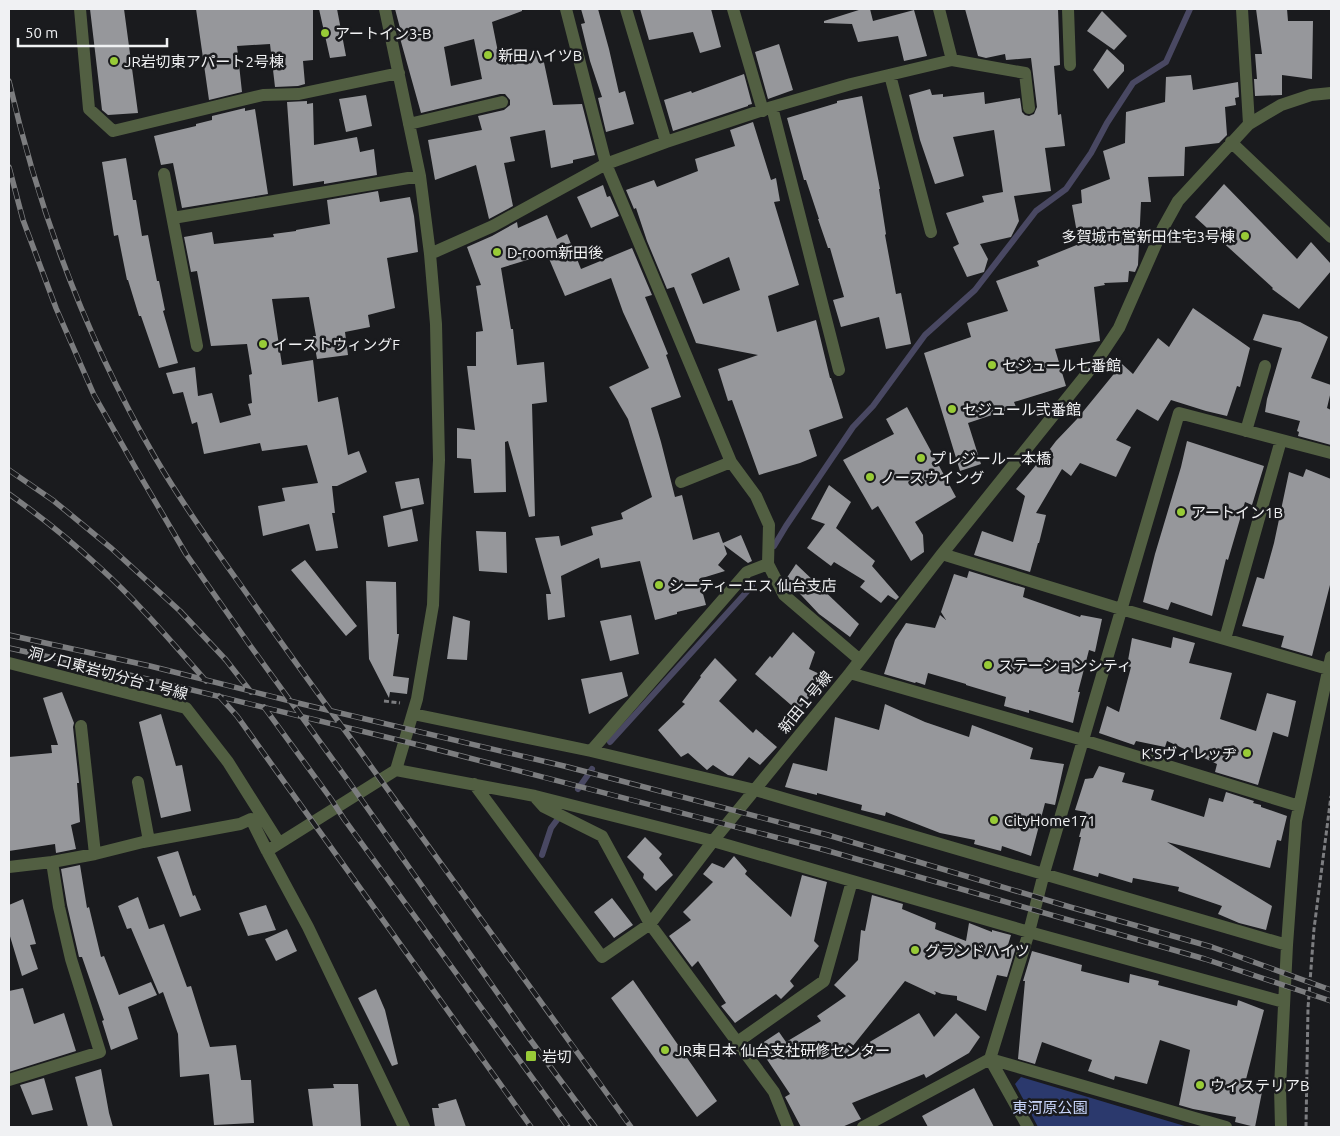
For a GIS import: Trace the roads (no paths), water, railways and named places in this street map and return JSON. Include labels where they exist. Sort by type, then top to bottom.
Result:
[{"type":"street","points":[[80,9],[89,109],[113,131],[263,95],[299,94],[399,73]]},
{"type":"street","points":[[267,851],[396,770],[417,699],[433,605],[434,543],[440,460],[436,324],[430,254],[420,176],[385,9]]},
{"type":"street","points":[[566,9],[606,164],[731,462],[756,496],[769,524],[768,564],[784,595],[860,660]]},
{"type":"street","points":[[626,9],[666,142]]},
{"type":"street","points":[[733,9],[767,109],[839,370]]},
{"type":"street","points":[[939,9],[952,60]]},
{"type":"street","points":[[1068,9],[1070,64]]},
{"type":"street","points":[[1242,9],[1249,124]]},
{"type":"street","points":[[430,254],[493,226],[606,164],[767,109],[851,84],[952,60],[1025,73],[1029,108]]},
{"type":"street","points":[[890,75],[931,232]]},
{"type":"street","name":"新田１号線","points":[[474,784],[602,957],[650,924],[713,841],[850,673],[942,554],[1097,361],[1119,328],[1162,228],[1178,201],[1249,124],[1281,105],[1311,95],[1331,93]]},
{"type":"street","points":[[409,124],[502,102]]},
{"type":"street","points":[[1231,142],[1331,237]]},
{"type":"street","points":[[164,174],[197,346]]},
{"type":"street","points":[[173,218],[420,176]]},
{"type":"street","points":[[1246,431],[1265,366]]},
{"type":"street","points":[[1028,1127],[990,1060],[1029,932],[1044,873],[1179,413],[1331,453]]},
{"type":"street","points":[[1225,639],[1281,440]]},
{"type":"street","points":[[681,482],[731,462]]},
{"type":"street","points":[[942,554],[1225,639],[1330,663],[1296,821],[1284,1002],[1280,1087],[1281,1127]]},
{"type":"street","points":[[591,751],[747,572],[768,564]]},
{"type":"street","name":"洞ノ口東岩切分台１号線","points":[[9,663],[186,708],[228,762],[279,844]]},
{"type":"street","points":[[850,673],[1083,740],[1299,806]]},
{"type":"street","points":[[413,714],[591,751],[755,790],[1287,944]]},
{"type":"street","points":[[81,726],[95,854]]},
{"type":"street","points":[[396,770],[534,796],[713,841],[1029,932],[1284,1002]]},
{"type":"street","points":[[138,782],[149,841]]},
{"type":"street","points":[[534,796],[544,807],[602,836],[650,924],[774,1092],[788,1127]]},
{"type":"street","points":[[9,867],[95,854],[149,841],[240,824],[251,820],[308,927],[404,1127]]},
{"type":"street","points":[[9,1080],[100,1052],[71,959],[59,907],[52,862]]},
{"type":"street","points":[[736,1043],[824,981],[852,881]]},
{"type":"street","points":[[863,1127],[990,1060],[1211,1125],[1226,1127]]},
{"type":"waterway","points":[[774,546],[853,427],[873,406],[925,335],[975,290],[1036,211],[1066,189],[1091,153],[1107,123],[1133,83],[1166,62],[1190,9]]},
{"type":"waterway","points":[[610,742],[752,586]]},
{"type":"waterway","points":[[578,789],[592,769]]},
{"type":"waterway","points":[[542,855],[551,828],[557,820]]},
{"type":"railway","points":[[9,81],[35,179],[68,275],[109,369],[131,415],[156,459],[197,524],[631,1127]]},
{"type":"railway","points":[[9,167],[23,220],[56,308],[94,395],[186,554],[529,1038],[595,1127]]},
{"type":"railway","points":[[9,470],[54,501],[110,547],[180,611],[226,660],[251,692]]},
{"type":"railway","points":[[9,494],[66,538],[112,579],[206,681]]},
{"type":"railway","points":[[9,635],[150,666],[564,766],[828,835],[1212,947],[1331,990]]},
{"type":"railway","points":[[9,648],[147,679],[423,746],[825,850],[1205,959],[1331,1001]]},
{"type":"railway","points":[[219,696],[237,716],[531,1127]]},
{"type":"railway","points":[[264,707],[568,1127]]},
{"type":"place","name":"アートイン3-B","points":[[325,33]]},
{"type":"place","name":"新田ハイツB","points":[[488,55]]},
{"type":"place","name":"JR岩切東アパート2号棟","points":[[114,61]]},
{"type":"place","name":"多賀城市営新田住宅3号棟","points":[[1245,236]]},
{"type":"place","name":"D-room新田後","points":[[497,252]]},
{"type":"place","name":"イーストウィングF","points":[[263,344]]},
{"type":"place","name":"セジュール七番館","points":[[992,365]]},
{"type":"place","name":"セジュール弐番館","points":[[952,409]]},
{"type":"place","name":"プレジール一本橋","points":[[921,458]]},
{"type":"place","name":"ノースウイング","points":[[870,477]]},
{"type":"place","name":"アートイン1B","points":[[1181,512]]},
{"type":"place","name":"シーティーエス 仙台支店","points":[[659,585]]},
{"type":"place","name":"ステーションシティ","points":[[988,665]]},
{"type":"place","name":"K'Sヴィレッヂ","points":[[1247,753]]},
{"type":"place","name":"CityHome171","points":[[994,820]]},
{"type":"place","name":"グランドハイツ","points":[[915,950]]},
{"type":"place","name":"JR東日本 仙台支社研修センター","points":[[665,1050]]},
{"type":"place","name":"岩切","points":[[531,1056]]},
{"type":"place","name":"ウィステリアB","points":[[1200,1085]]},
{"type":"park label","name":"東河原公園","points":[[1050,1107]]}]
